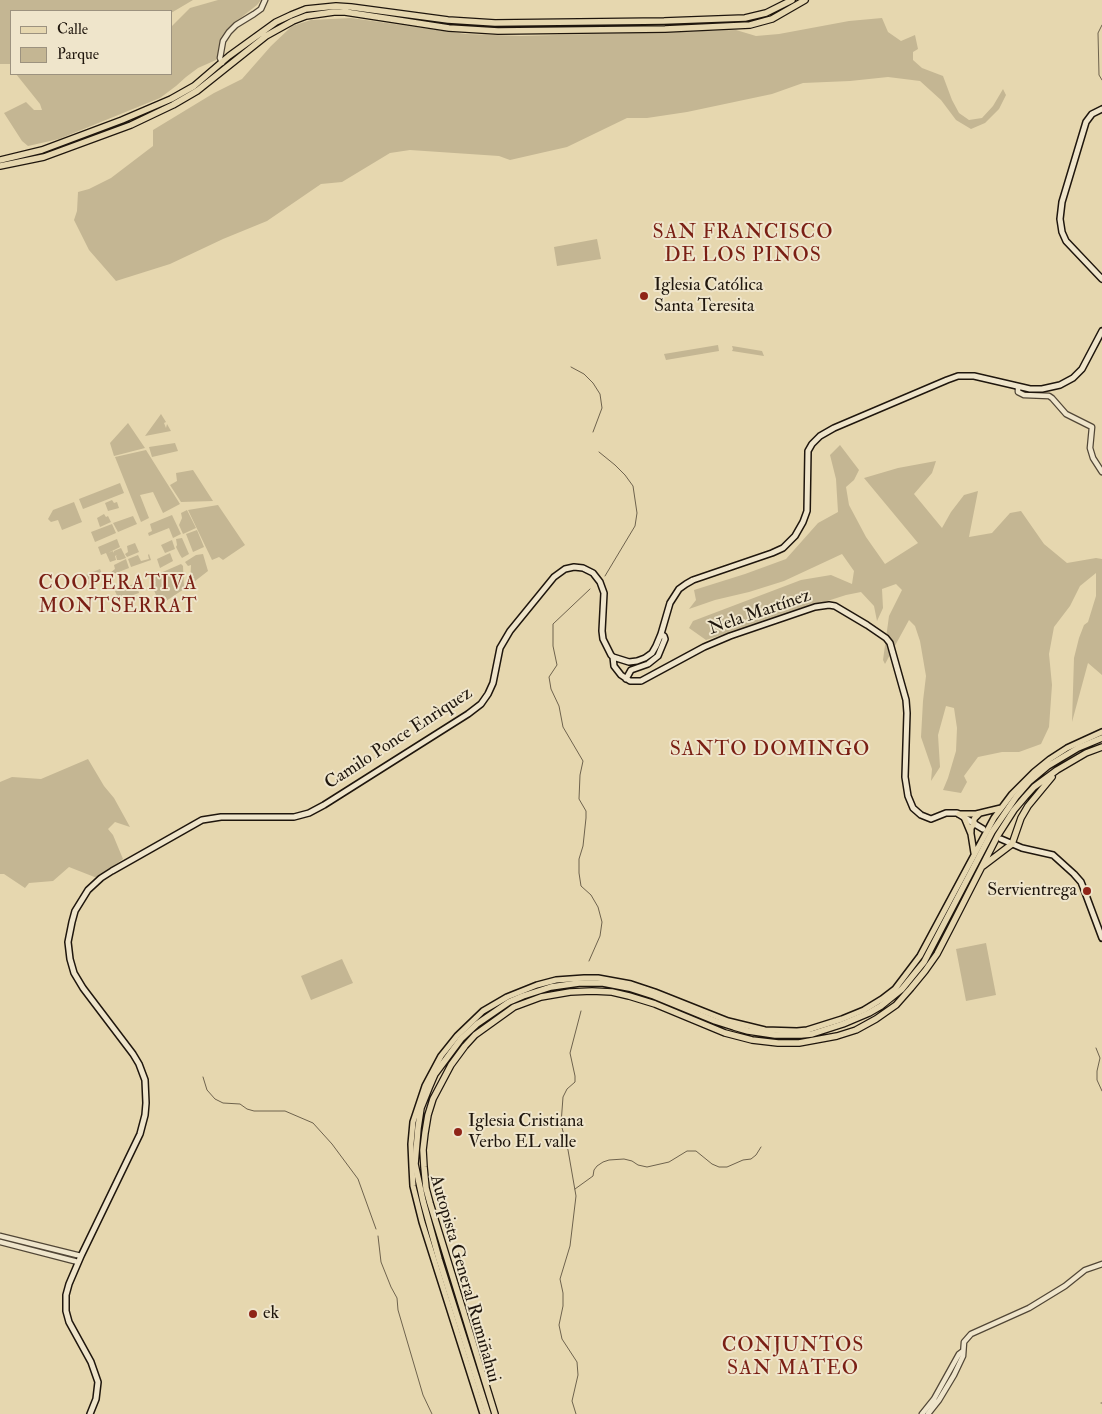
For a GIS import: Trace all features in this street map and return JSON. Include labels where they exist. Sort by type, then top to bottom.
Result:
[{"type":"highway","points":[[0,160],[42,150],[171,99],[194,86],[276,22],[306,9],[350,7],[448,20],[495,23],[624,22],[745,18],[766,13],[792,0]]},
{"type":"highway","points":[[0,166],[44,156],[131,125],[173,105],[197,91],[266,36],[306,16],[345,12],[449,28],[498,31],[674,29],[750,25],[772,19],[805,0]]},
{"type":"highway","name":"Autopista General Rumiñahui","points":[[488,1414],[437,1251],[415,1164],[421,1108],[435,1074],[462,1038],[477,1024],[509,1002],[551,987],[579,983],[603,983],[628,988],[654,996],[725,1024],[748,1031],[775,1035],[812,1034],[869,1013],[902,989],[924,962],[992,832],[1016,797],[1029,782],[1048,766],[1078,748],[1102,738]]},
{"type":"highway","name":"Autopista General Rumiñahui","points":[[495,1414],[430,1203],[424,1167],[425,1133],[433,1099],[451,1065],[465,1046],[476,1035],[514,1007],[556,994],[592,991],[612,992],[654,1004],[725,1033],[752,1040],[799,1043],[837,1036],[856,1030],[896,1005],[937,954],[998,835],[1014,810],[1034,787],[1057,770],[1086,753],[1102,747]]},
{"type":"highway","points":[[981,867],[1012,844],[1021,818],[1028,806],[1057,770]]},
{"type":"main road","points":[[1102,109],[1092,114],[1086,122],[1062,202],[1060,219],[1066,242],[1102,279]]},
{"type":"main road","points":[[662,634],[665,639],[658,656],[648,664],[630,670],[626,679],[616,671],[613,657],[634,662],[646,658],[654,651],[662,634],[670,603],[679,589],[688,582],[772,553],[783,548],[795,536],[807,511],[808,451],[820,436],[834,428],[958,376],[974,376],[1018,387],[1042,389],[1056,387],[1069,381],[1082,369],[1102,331]]},
{"type":"main road","name":"Camilo Ponce Enrìquez","points":[[90,1414],[98,1392],[96,1375],[69,1322],[66,1311],[66,1295],[78,1262],[140,1134],[145,1115],[146,1088],[139,1064],[133,1054],[83,988],[74,973],[68,942],[75,911],[88,890],[112,871],[202,820],[221,817],[294,817],[310,813],[468,714],[481,704],[488,694],[500,648],[506,637],[554,577],[561,571],[574,567],[583,568],[593,573],[599,580],[604,594],[603,639],[613,657]]},
{"type":"main road","name":"Nela Martínez","points":[[626,679],[633,682],[641,682],[704,647],[730,636],[814,607],[836,606],[886,638],[890,643],[906,700],[905,778],[906,790],[911,805],[917,813],[931,819],[946,813],[959,814]]},
{"type":"main road","points":[[483,1414],[422,1222],[413,1186],[412,1173],[412,1133],[418,1105],[430,1075],[441,1056],[457,1036],[483,1012],[507,997],[537,985],[556,980],[584,978],[598,978],[631,984],[728,1021],[765,1030],[807,1030],[842,1020],[864,1010],[895,988],[927,945],[974,854],[1001,808],[1023,782],[1066,748],[1102,732]]},
{"type":"main road","points":[[959,814],[982,813],[1001,808]]},
{"type":"main road","points":[[974,854],[971,828],[975,817],[982,813]]},
{"type":"main road","points":[[959,814],[983,829]]},
{"type":"main road","points":[[964,817],[971,834]]},
{"type":"main road","points":[[1001,839],[1012,844],[1053,855],[1074,874],[1084,887],[1102,938]]},
{"type":"street","points":[[222,63],[220,58],[223,41],[229,32],[236,25],[261,9],[265,0]]},
{"type":"street","points":[[1018,387],[1018,392],[1024,395],[1049,396],[1066,414],[1092,427],[1090,448],[1093,458],[1102,472]]},
{"type":"street","points":[[0,1236],[81,1256]]},
{"type":"street","points":[[0,1242],[78,1262]]},
{"type":"street","points":[[928,1414],[954,1375],[963,1356],[966,1338],[973,1332],[1029,1308],[1065,1286],[1085,1270],[1102,1264]]},
{"type":"street","points":[[922,1414],[934,1399],[963,1351]]},
{"type":"green space","points":[[0,0],[193,0],[172,12],[172,10],[10,10],[10,64],[0,64]]},
{"type":"green space","points":[[218,0],[261,0],[234,23],[223,38],[216,60],[198,68],[160,98],[59,139],[28,146],[22,141],[4,113],[26,102],[34,110],[42,110],[40,104],[17,75],[172,75],[172,26],[190,8]]},
{"type":"green space","points":[[351,18],[466,34],[521,36],[736,30],[756,36],[779,34],[849,21],[882,18],[888,32],[901,41],[915,35],[918,49],[913,52],[913,60],[922,68],[943,76],[959,113],[969,120],[982,118],[993,106],[1003,89],[1006,95],[999,109],[985,123],[971,129],[956,120],[941,100],[920,81],[888,77],[803,83],[772,94],[687,112],[647,118],[627,118],[567,147],[510,160],[499,156],[410,150],[390,153],[342,182],[321,184],[267,221],[170,264],[116,281],[89,250],[74,220],[77,211],[78,192],[89,189],[111,178],[153,146],[153,130],[214,93],[242,79],[271,46],[292,26],[311,20]]},
{"type":"green space","points":[[597,239],[601,259],[557,266],[554,247]]},
{"type":"green space","points":[[718,345],[719,351],[666,360],[664,354]]},
{"type":"green space","points":[[732,346],[762,351],[764,356],[732,351]]},
{"type":"green space","points":[[161,414],[166,422],[164,423],[166,428],[167,424],[171,431],[145,436]]},
{"type":"green space","points":[[128,423],[145,448],[114,456],[110,443]]},
{"type":"green space","points":[[175,443],[178,451],[152,457],[149,447]]},
{"type":"green space","points":[[840,445],[859,470],[854,480],[846,487],[849,505],[866,537],[885,564],[918,543],[864,478],[898,468],[936,461],[932,473],[914,494],[942,528],[964,495],[978,491],[969,537],[992,533],[1010,513],[1021,511],[1044,544],[1067,563],[1096,558],[1102,559],[1102,675],[1088,663],[1072,722],[1074,658],[1079,638],[1084,625],[1088,622],[1096,596],[1096,573],[1080,586],[1070,606],[1054,627],[1049,654],[1052,685],[1049,727],[1041,744],[1019,752],[1002,752],[978,757],[964,776],[967,782],[961,793],[943,790],[956,751],[957,728],[954,708],[946,706],[938,735],[940,767],[931,781],[932,769],[921,737],[926,676],[920,641],[915,626],[909,620],[885,664],[883,660],[889,616],[902,590],[896,584],[882,589],[883,608],[877,621],[874,606],[861,592],[846,595],[706,640],[689,628],[693,621],[801,580],[831,575],[852,584],[854,571],[842,554],[784,581],[689,609],[696,600],[694,590],[786,559],[818,523],[838,512],[836,479],[830,455]]},
{"type":"green space","points":[[146,450],[180,504],[163,513],[153,492],[140,495],[149,518],[141,522],[115,457]]},
{"type":"green space","points":[[193,470],[213,501],[181,502],[170,485],[177,481],[176,473]]},
{"type":"green space","points":[[120,483],[124,493],[83,509],[79,499]]},
{"type":"green space","points":[[112,500],[114,503],[117,502],[119,508],[108,511],[105,503]]},
{"type":"green space","points":[[74,502],[82,522],[62,530],[58,520],[51,522],[48,519],[53,510]]},
{"type":"green space","points":[[218,505],[245,545],[223,560],[219,557],[212,560],[188,510]]},
{"type":"green space","points":[[187,510],[196,528],[183,534],[179,525],[182,518],[181,513]]},
{"type":"green space","points":[[104,514],[106,517],[108,516],[111,522],[100,527],[97,518]]},
{"type":"green space","points":[[172,515],[181,534],[173,538],[169,528],[149,536],[148,533],[152,531],[150,524]]},
{"type":"green space","points":[[133,516],[137,524],[118,532],[113,523]]},
{"type":"green space","points":[[112,524],[116,533],[95,542],[91,532]]},
{"type":"green space","points":[[197,530],[204,547],[193,552],[186,534]]},
{"type":"green space","points":[[182,538],[189,554],[182,558],[176,547],[176,539]]},
{"type":"green space","points":[[117,539],[120,547],[108,553],[113,551],[114,553],[114,551],[121,548],[126,558],[117,560],[117,555],[115,556],[116,560],[110,562],[106,553],[101,555],[98,547]]},
{"type":"green space","points":[[172,540],[175,549],[165,553],[161,545]]},
{"type":"green space","points":[[135,543],[139,552],[127,557],[125,554],[128,552],[127,546]]},
{"type":"green space","points":[[170,553],[173,561],[160,568],[157,559]]},
{"type":"green space","points":[[149,554],[151,560],[131,567],[128,559],[138,555],[141,561],[149,559]]},
{"type":"green space","points":[[203,554],[208,571],[190,585],[191,565],[188,566],[185,562],[196,555]]},
{"type":"green space","points":[[126,559],[129,568],[111,575],[110,573],[115,569],[114,565]]},
{"type":"green space","points":[[181,564],[183,566],[184,589],[160,605],[149,578]]},
{"type":"green space","points":[[100,569],[104,578],[87,585],[86,583],[84,584],[89,580],[86,575]]},
{"type":"green space","points":[[136,583],[139,593],[119,600],[115,591]]},
{"type":"green space","points":[[88,759],[104,786],[114,798],[130,827],[115,822],[108,829],[113,835],[123,859],[97,878],[69,867],[53,881],[29,883],[25,888],[4,874],[0,874],[0,782],[12,777],[41,779]]},
{"type":"green space","points":[[986,943],[996,995],[966,1001],[956,949]]},
{"type":"green space","points":[[342,959],[353,983],[311,1000],[301,976]]},
{"type":"waterway","points":[[1102,25],[1098,33],[1099,75],[1102,80]]},
{"type":"waterway","points":[[571,367],[584,374],[600,394],[602,408],[593,432]]},
{"type":"waterway","points":[[599,452],[615,465],[633,486],[637,513],[635,526],[605,576]]},
{"type":"waterway","points":[[589,961],[600,936],[602,922],[598,907],[591,895],[581,886],[579,873],[579,859],[583,846],[586,818],[586,811],[579,799],[580,775],[583,761],[563,727],[559,706],[551,689],[549,677],[557,665],[553,646],[553,624],[590,589]]},
{"type":"waterway","points":[[576,1414],[572,1401],[578,1375],[577,1362],[562,1339],[559,1325],[563,1306],[560,1279],[570,1246],[576,1196],[568,1150],[561,1124],[563,1097],[567,1089],[575,1082],[570,1053],[581,1011]]},
{"type":"waterway","points":[[1096,1048],[1100,1058],[1097,1080],[1102,1091]]},
{"type":"waterway","points":[[203,1077],[207,1090],[215,1099],[223,1103],[240,1104],[254,1111],[285,1111],[313,1123],[332,1144],[358,1179],[376,1229]]},
{"type":"waterway","points":[[575,1189],[593,1176],[597,1166],[609,1160],[624,1159],[647,1167],[669,1162],[687,1151],[696,1151],[712,1164],[719,1167],[727,1167],[743,1160],[751,1159],[761,1147]]},
{"type":"waterway","points":[[378,1236],[381,1262],[397,1298],[398,1310],[423,1395],[432,1414]]},
{"type":"place","name":"Iglesia Católica Santa Teresita","points":[[644,296]]},
{"type":"place","name":"Servientrega","points":[[1087,891]]},
{"type":"place","name":"Iglesia Cristiana Verbo EL valle","points":[[458,1132]]},
{"type":"place","name":"ek","points":[[253,1314]]},
{"type":"district","name":"SAN FRANCISCO DE LOS PINOS","points":[[743,246]]},
{"type":"district","name":"COOPERATIVA MONTSERRAT","points":[[118,596]]},
{"type":"district","name":"SANTO DOMINGO","points":[[770,751]]},
{"type":"district","name":"CONJUNTOS SAN MATEO","points":[[793,1358]]}]
